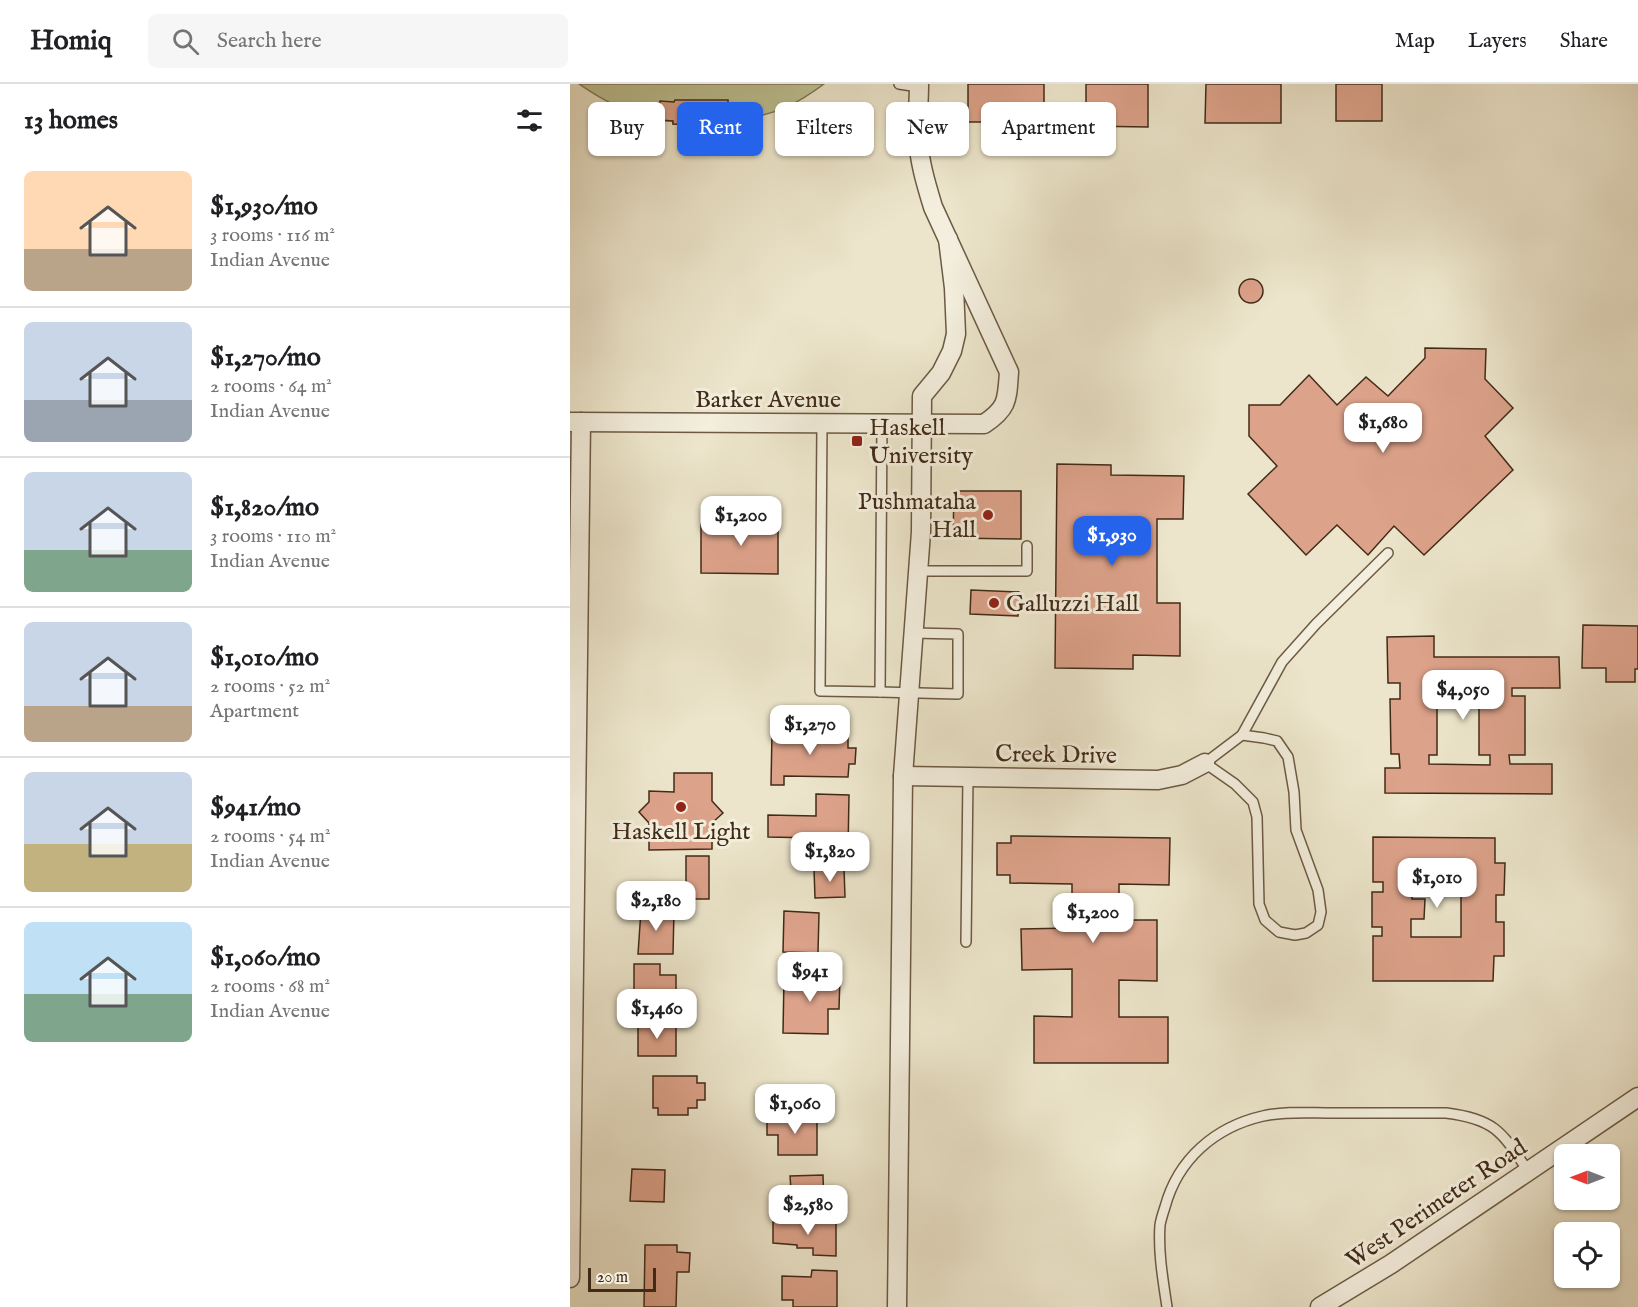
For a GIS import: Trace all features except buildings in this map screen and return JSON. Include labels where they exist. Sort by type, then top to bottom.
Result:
[{"type":"street","points":[[897,1307],[903,776],[921,532],[922,396],[940,373],[952,351],[956,334],[954,288],[948,239],[930,197],[921,160],[918,137],[919,86]]},
{"type":"street","name":"Barker Avenue","points":[[576,422],[984,424],[999,414],[1007,399],[1009,372],[948,239]]},
{"type":"street","points":[[570,1278],[576,422]]},
{"type":"street","name":"Creek Drive","points":[[903,776],[1158,780],[1182,775],[1205,763]]},
{"type":"street","name":"West Perimeter Road","points":[[1320,1307],[1391,1264],[1638,1097]]},
{"type":"lane","points":[[898,84],[907,87],[919,86]]},
{"type":"lane","points":[[822,423],[820,691],[958,694],[958,634],[914,633]]},
{"type":"lane","points":[[880,692],[882,424]]},
{"type":"lane","points":[[918,572],[1027,572],[1027,546]]},
{"type":"lane","points":[[1242,735],[1277,741],[1288,757],[1294,792],[1296,830],[1318,890],[1321,912],[1318,925],[1306,933],[1295,935],[1279,932],[1264,920],[1259,904],[1257,817],[1253,802],[1235,784],[1205,763],[1242,735],[1282,662],[1316,624],[1388,553]]},
{"type":"lane","points":[[966,942],[968,777]]},
{"type":"lane","points":[[1167,1307],[1160,1249],[1160,1222],[1169,1193],[1181,1168],[1198,1150],[1216,1135],[1238,1124],[1264,1116],[1294,1113],[1446,1113],[1468,1116],[1490,1125],[1506,1138],[1528,1171]]},
{"type":"green space","points":[[579,84],[824,84],[796,102],[775,102],[775,111],[763,115],[763,102],[677,102],[677,124],[665,120],[665,102],[609,102]]},
{"type":"place","name":"Haskell University","points":[[857,441]]},
{"type":"place","name":"Pushmataha Hall","points":[[988,515]]},
{"type":"place","name":"Galluzzi Hall","points":[[994,603]]},
{"type":"place","name":"Haskell Light","points":[[681,807]]}]
